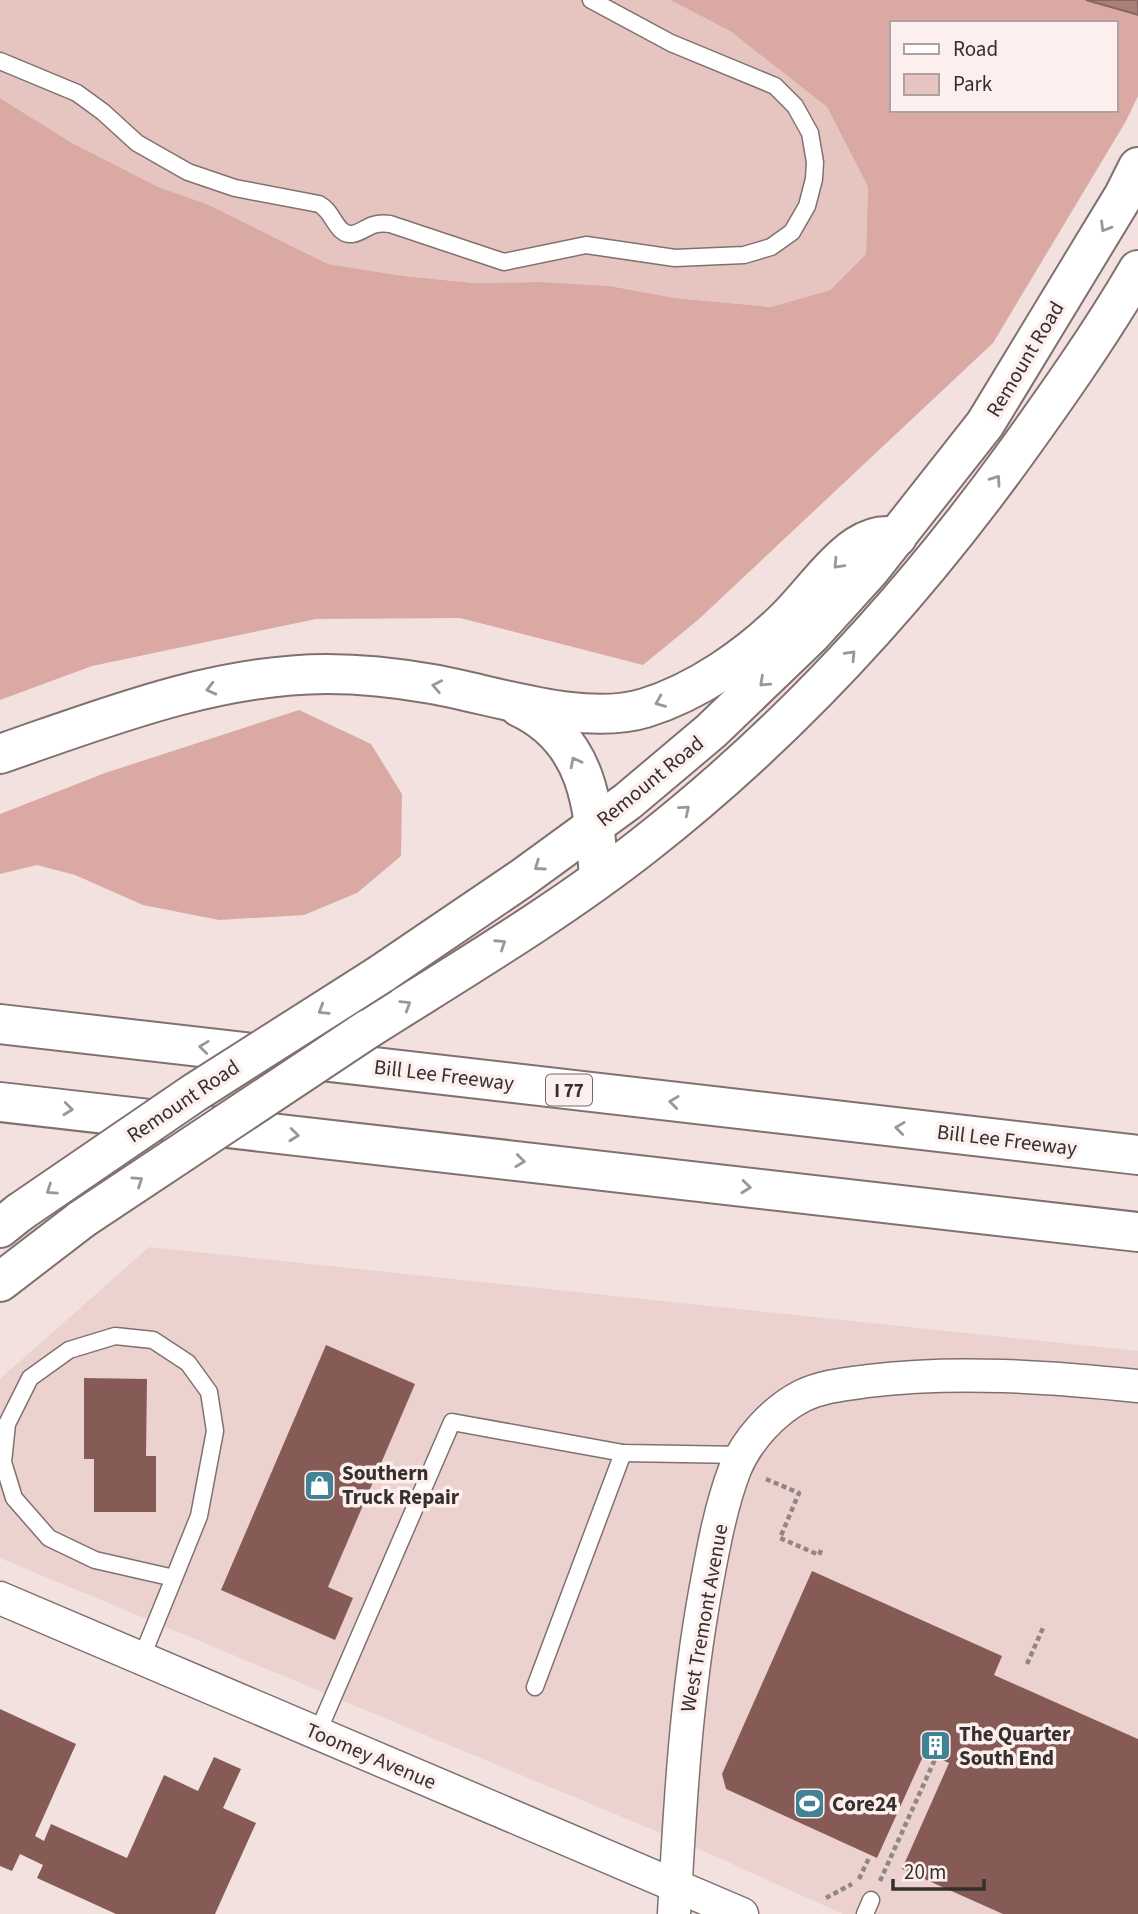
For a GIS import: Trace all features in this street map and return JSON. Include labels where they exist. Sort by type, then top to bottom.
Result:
[{"type":"main road","name":"Remount Road","points":[[10,1220],[217,1078],[381,974],[595,827],[678,760],[779,668],[843,601],[985,424],[1124,195],[1138,167]]},
{"type":"main road","name":"Remount Road","points":[[0,1282],[82,1219],[599,878],[643,846],[726,776],[794,713],[863,643],[933,562],[1068,382],[1138,270]]},
{"type":"main road","points":[[0,754],[95,721],[167,700],[226,685],[282,676],[327,674],[378,677],[432,684],[556,710],[592,713],[630,711],[662,701],[708,677],[758,644],[856,547],[880,536],[897,537]]},
{"type":"main road","points":[[491,697],[540,718],[561,738],[579,767],[595,827],[599,878]]},
{"type":"main road","name":"Bill Lee Freeway","points":[[0,1024],[1138,1155]]},
{"type":"main road","points":[[0,1102],[1138,1232]]},
{"type":"street","name":"West Tremont Avenue","points":[[675,1899],[686,1719],[700,1618],[712,1552],[736,1469],[751,1440],[774,1415],[801,1397],[833,1385],[919,1376],[1005,1376],[1138,1386]]},
{"type":"street","name":"Toomey Avenue","points":[[0,1598],[317,1734],[675,1899],[742,1914]]},
{"type":"lane","points":[[0,61],[77,93],[137,143],[188,172],[235,188],[319,204],[346,234],[353,235],[377,224],[390,224],[504,262],[586,245],[659,257],[729,257],[759,252],[782,240],[801,219],[807,206],[816,162],[810,133],[795,106],[775,86],[671,43],[591,0]]},
{"type":"lane","points":[[141,1659],[174,1578],[199,1516],[215,1431],[209,1392],[188,1363],[153,1340],[115,1336],[69,1350],[30,1378],[7,1423],[3,1462],[14,1498],[49,1538],[95,1560],[174,1578]]},
{"type":"lane","points":[[317,1734],[452,1422],[623,1453],[743,1455]]},
{"type":"lane","points":[[535,1687],[623,1453]]},
{"type":"path","points":[[766,1479],[799,1493],[780,1538],[819,1555],[822,1548]]},
{"type":"path","points":[[1027,1664],[1043,1628]]},
{"type":"path","points":[[871,1901],[936,1757]]},
{"type":"path","points":[[826,1899],[859,1880],[869,1858]]},
{"type":"shaded area","points":[[670,0],[1138,0],[1138,96],[1126,121],[993,343],[699,619],[643,665],[460,618],[316,619],[92,666],[0,700],[0,98],[72,143],[158,187],[209,205],[328,264],[474,283],[542,282],[610,286],[675,298],[771,307],[830,290],[866,254],[868,187],[827,107],[730,31]]},
{"type":"shaded area","points":[[1086,0],[1138,0],[1138,15],[1132,13]]},
{"type":"shaded area","points":[[299,710],[371,744],[402,794],[401,856],[357,893],[304,915],[219,920],[143,905],[75,875],[37,865],[0,874],[0,814],[105,773]]},
{"type":"shaded area","points":[[149,1247],[1138,1351],[1138,1914],[843,1914],[699,1849],[0,1558],[0,1379]]},
{"type":"green space","points":[[0,0],[670,0],[730,31],[827,107],[868,187],[866,254],[830,290],[771,307],[675,298],[610,286],[542,282],[474,283],[328,264],[209,205],[158,188],[72,143],[0,98]]},
{"type":"building","name":"Southern Truck Repair","points":[[326,1345],[415,1384],[328,1587],[353,1598],[335,1640],[221,1590]]},
{"type":"building","points":[[84,1378],[147,1379],[146,1456],[156,1456],[156,1512],[94,1512],[94,1459],[84,1459]]},
{"type":"building","name":"The Quarter South End","points":[[812,1571],[1002,1656],[994,1675],[1138,1739],[1138,1914],[1003,1914],[902,1869],[949,1763],[925,1752],[877,1858],[726,1789],[722,1774]]},
{"type":"building","points":[[0,1709],[76,1744],[35,1836],[44,1841],[51,1824],[127,1858],[164,1775],[198,1791],[214,1757],[241,1769],[223,1808],[256,1823],[215,1914],[116,1914],[37,1878],[43,1865],[20,1854],[12,1871],[0,1866]]},
{"type":"place","name":"Southern Truck Repair","points":[[319,1485]]},
{"type":"place","name":"The Quarter South End","points":[[936,1746]]},
{"type":"place","name":"Core24","points":[[809,1804]]}]
